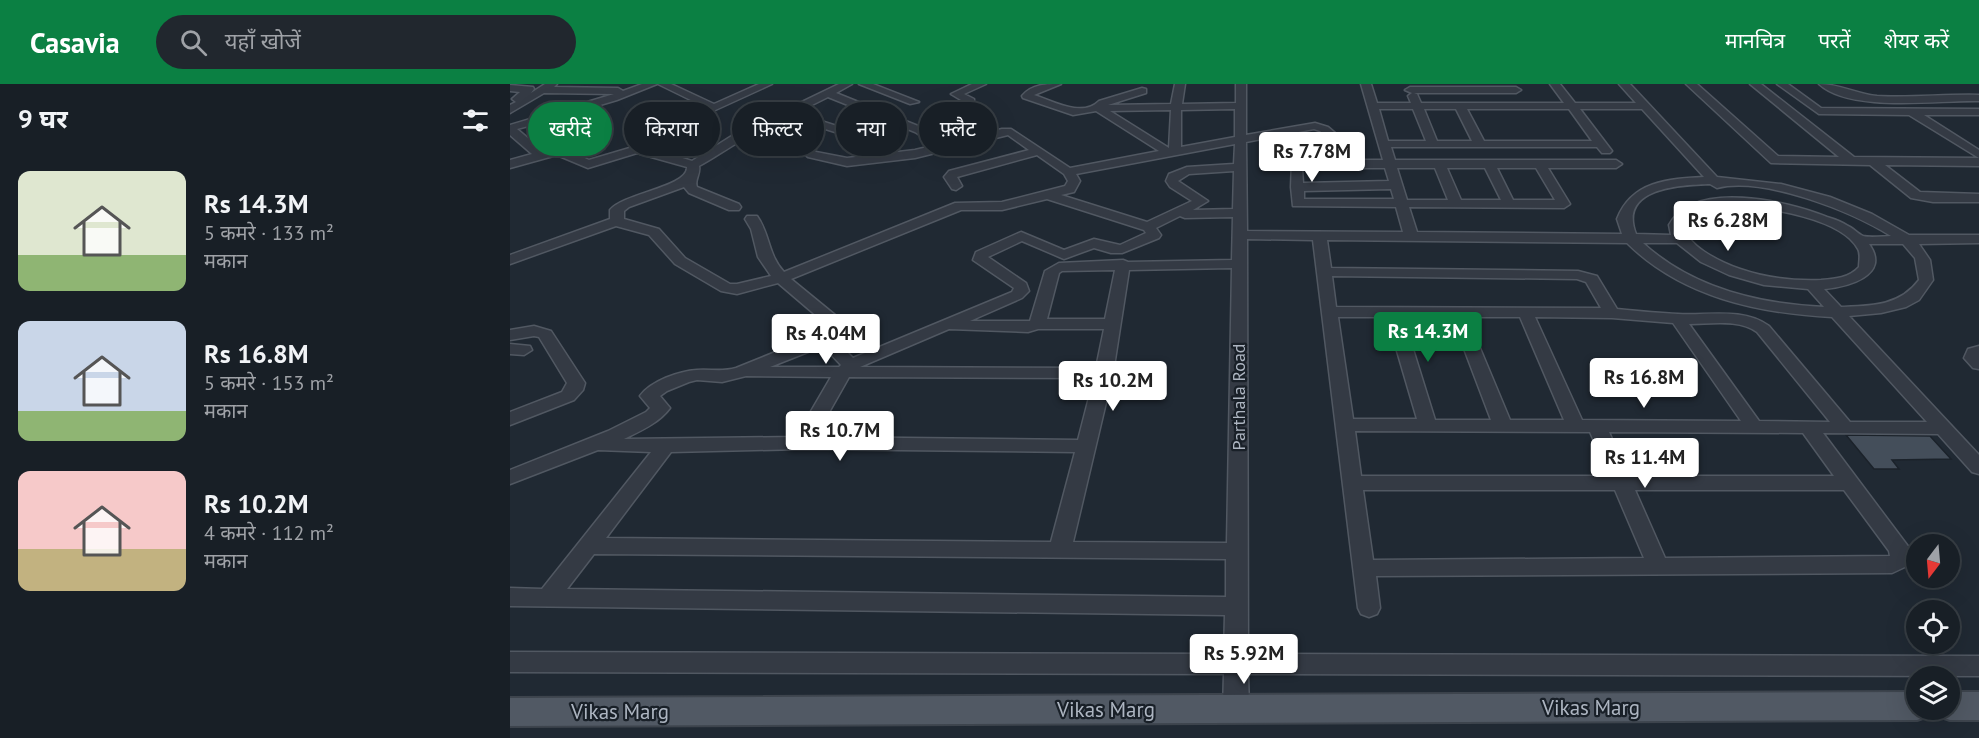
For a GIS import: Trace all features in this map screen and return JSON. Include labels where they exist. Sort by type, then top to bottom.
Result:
[{"type":"main road","name":"Vikas Marg","points":[[510,712],[1906,706]]},
{"type":"main road","points":[[1960,706],[1979,706]]},
{"type":"street","points":[[510,110],[552,84]]},
{"type":"street","points":[[599,102],[652,84]]},
{"type":"street","points":[[663,84],[702,102]]},
{"type":"street","points":[[720,103],[740,91],[766,84]]},
{"type":"street","points":[[810,102],[847,84]]},
{"type":"street","points":[[864,84],[914,102]]},
{"type":"street","points":[[970,101],[956,94],[981,84]]},
{"type":"street","points":[[1056,84],[1032,91],[1027,96],[1067,111],[1077,112],[1098,108],[1241,105]]},
{"type":"street","points":[[1171,152],[1180,84]]},
{"type":"street","name":"Parthala Road","points":[[1236,709],[1241,84]]},
{"type":"street","points":[[1366,84],[1411,236]]},
{"type":"street","points":[[1540,164],[1564,204],[1298,204],[1296,164],[1540,164],[1616,164],[1555,84]]},
{"type":"street","points":[[1624,84],[1733,201]]},
{"type":"street","points":[[1691,84],[1775,160],[1979,162]]},
{"type":"street","points":[[1755,84],[1851,161]]},
{"type":"street","points":[[1782,84],[1819,111],[1979,112]]},
{"type":"street","points":[[1824,84],[1836,93],[1863,99],[1979,98]]},
{"type":"street","points":[[1433,144],[1409,87],[1514,87],[1527,106]]},
{"type":"street","points":[[510,88],[529,89],[510,103]]},
{"type":"street","points":[[542,90],[628,91]]},
{"type":"street","points":[[1098,108],[1101,104],[1142,91]]},
{"type":"street","points":[[827,93],[919,131]]},
{"type":"street","points":[[1372,106],[1644,106]]},
{"type":"street","points":[[1460,106],[1480,144]]},
{"type":"street","points":[[1098,108],[1171,152]]},
{"type":"street","points":[[1912,112],[1979,155]]},
{"type":"street","points":[[510,128],[528,123]]},
{"type":"street","points":[[1068,172],[1320,127],[1358,159]]},
{"type":"street","points":[[510,128],[528,144]]},
{"type":"street","points":[[510,260],[617,221],[637,229],[653,231],[660,236],[673,256],[726,288],[737,289],[780,278],[847,254],[960,206],[1002,206],[1070,189],[1074,185],[1068,172],[1016,134],[1006,131],[997,133]]},
{"type":"street","points":[[662,156],[693,165],[717,153],[732,140]]},
{"type":"street","points":[[1384,144],[1600,144]]},
{"type":"street","points":[[956,186],[950,177],[953,174],[1040,151]]},
{"type":"street","points":[[817,156],[847,162],[899,157],[919,152]]},
{"type":"street","points":[[570,156],[588,164],[624,153]]},
{"type":"street","points":[[510,164],[541,156]]},
{"type":"street","points":[[1873,161],[1916,195],[1933,198],[1979,198]]},
{"type":"street","points":[[1440,164],[1456,204]]},
{"type":"street","points":[[1490,164],[1509,204]]},
{"type":"street","points":[[693,165],[694,171],[690,179],[690,186],[693,190],[734,207]]},
{"type":"street","points":[[1048,195],[1149,227],[1202,201],[1174,184],[1173,177],[1194,170],[1240,167]]},
{"type":"street","points":[[617,221],[618,210],[624,204],[690,179]]},
{"type":"street","points":[[1713,180],[1775,186],[1822,197],[1865,214],[1908,240],[1922,258],[1926,280],[1912,297],[1881,309],[1838,313],[1786,309],[1734,297],[1688,280],[1653,260],[1630,238],[1624,219],[1632,201],[1654,188],[1688,181],[1713,180]]},
{"type":"street","points":[[1297,187],[1396,185]]},
{"type":"street","points":[[1861,240],[1868,251],[1865,269],[1857,276],[1840,283],[1812,285],[1756,278],[1729,270],[1706,259],[1681,239],[1676,227],[1679,217],[1686,210],[1706,203],[1733,201],[1768,204],[1798,211],[1823,220],[1861,240],[1979,239]]},
{"type":"street","points":[[1174,215],[1240,213]]},
{"type":"street","points":[[742,372],[836,335],[840,331],[840,327],[780,278],[763,252],[758,227],[752,219]]},
{"type":"street","points":[[1036,324],[1040,318],[1053,271],[1062,261],[1094,243],[1111,249],[1122,249],[1154,236],[1149,227]]},
{"type":"street","points":[[1240,235],[1681,239]]},
{"type":"street","points":[[1319,235],[1369,608]]},
{"type":"street","points":[[1017,295],[1021,291],[1020,286],[980,260],[981,255],[1021,236],[1062,261],[1123,264],[1240,264]]},
{"type":"street","points":[[1060,550],[1104,373],[1123,264]]},
{"type":"street","points":[[1324,272],[1578,274],[1593,279],[1612,313]]},
{"type":"street","points":[[802,443],[847,370],[943,325],[1049,282]]},
{"type":"street","points":[[1812,285],[1979,467]]},
{"type":"street","points":[[1393,311],[1428,426]]},
{"type":"street","points":[[1457,311],[1503,426]]},
{"type":"street","points":[[1329,312],[1612,313],[1678,319],[1739,319],[1756,324],[1763,329],[1845,428]]},
{"type":"street","points":[[1525,312],[1576,427]]},
{"type":"street","points":[[1678,319],[1754,427]]},
{"type":"street","points":[[943,325],[1028,327],[1036,324],[1113,324]]},
{"type":"street","points":[[510,335],[534,331],[545,334],[576,383],[574,390],[568,396],[510,419]]},
{"type":"street","points":[[825,339],[847,370]]},
{"type":"street","points":[[1979,351],[1974,353],[1972,358],[1979,364]]},
{"type":"street","points":[[510,477],[594,444],[656,414],[661,408],[660,405],[651,400],[650,396],[661,387],[698,375],[722,376],[742,372],[847,370],[1104,373]]},
{"type":"street","points":[[1345,425],[1943,428]]},
{"type":"street","points":[[1597,427],[1658,566]]},
{"type":"street","points":[[1364,568],[1892,565],[1901,559],[1899,549],[1809,428]]},
{"type":"street","points":[[594,444],[666,446],[802,443],[1086,446]]},
{"type":"street","points":[[548,597],[666,446]]},
{"type":"street","points":[[1352,483],[1850,483]]},
{"type":"street","points":[[587,546],[1237,551]]},
{"type":"street","points":[[510,597],[1237,606]]},
{"type":"street","points":[[510,662],[1979,666]]},
{"type":"building","points":[[1846,435],[1930,436],[1951,459],[1892,460],[1899,469],[1874,469]]}]
